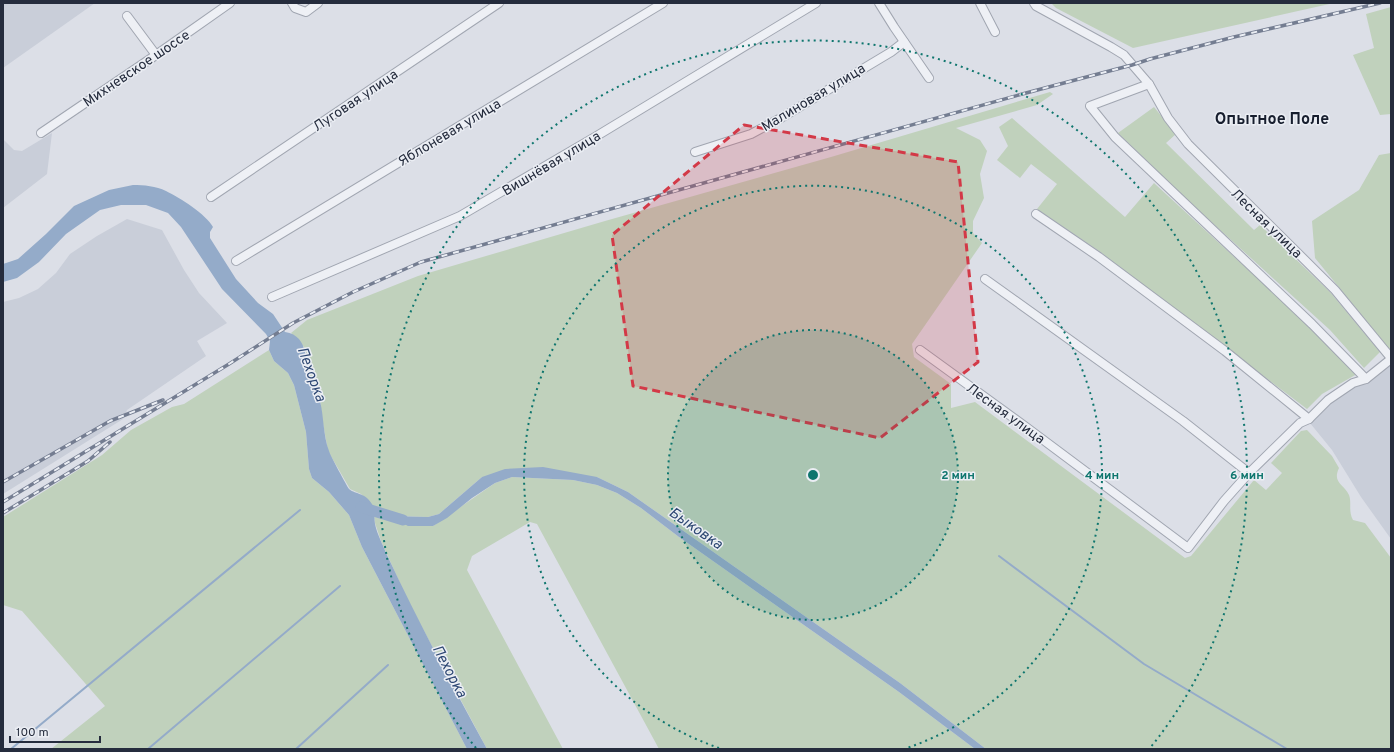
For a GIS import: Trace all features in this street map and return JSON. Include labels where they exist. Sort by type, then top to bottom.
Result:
[{"type":"street","name":"Михневское шоссе","points":[[41,133],[230,3]]},
{"type":"street","points":[[292,3],[295,8],[306,12],[318,3]]},
{"type":"street","name":"Луговая улица","points":[[211,197],[500,3]]},
{"type":"street","name":"Яблоневая улица","points":[[236,261],[663,3]]},
{"type":"street","name":"Вишнёвая улица","points":[[272,298],[460,216],[595,137],[816,3]]},
{"type":"street","points":[[879,3],[929,78]]},
{"type":"street","points":[[980,3],[996,32]]},
{"type":"street","name":"Лесная улица","points":[[1035,4],[1111,47],[1124,56],[1149,84],[1168,118],[1188,144],[1335,290],[1391,358]]},
{"type":"street","points":[[127,16],[156,55]]},
{"type":"street","name":"Малиновая улица","points":[[695,152],[751,134],[781,118],[891,52],[904,42]]},
{"type":"street","points":[[1149,84],[1090,106],[1115,136],[1312,324],[1366,379]]},
{"type":"street","points":[[1036,214],[1099,257],[1225,351],[1309,419]]},
{"type":"street","points":[[985,279],[1183,421],[1250,473],[1300,423],[1309,419],[1328,400],[1353,383],[1366,379],[1391,358]]},
{"type":"street","name":"Лесная улица","points":[[920,350],[1188,548],[1224,501],[1250,473]]},
{"type":"highlighted area","points":[[744,125],[958,162],[978,362],[880,438],[633,386],[612,235]]},
{"type":"shaded area","points":[[3,3],[95,3],[3,68]]},
{"type":"shaded area","points":[[52,133],[47,174],[3,208],[3,139],[14,150],[22,151]]},
{"type":"shaded area","points":[[127,219],[162,230],[184,270],[199,293],[227,323],[197,341],[206,356],[127,410],[123,419],[3,494],[3,302],[19,298],[38,289],[56,273],[70,254],[97,236]]},
{"type":"shaded area","points":[[1390,364],[1391,539],[1361,497],[1332,450],[1310,423],[1331,401],[1352,386],[1362,385]]},
{"type":"green space","points":[[1051,3],[1334,3],[1133,48],[1056,8]]},
{"type":"green space","points":[[1391,7],[1391,114],[1380,115],[1353,55],[1374,48],[1366,14]]},
{"type":"green space","points":[[1050,92],[1053,94],[1037,105],[956,128],[980,140],[987,151],[980,174],[984,198],[973,221],[973,233],[982,243],[912,344],[914,357],[951,384],[951,408],[975,402],[1185,558],[1191,556],[1254,480],[1266,490],[1282,473],[1271,463],[1301,431],[1307,430],[1332,456],[1339,468],[1337,477],[1349,495],[1353,520],[1365,523],[1391,558],[1391,749],[986,749],[900,683],[628,492],[597,477],[512,477],[573,480],[597,485],[617,493],[641,508],[679,537],[899,692],[975,749],[659,749],[537,524],[530,522],[472,556],[467,570],[563,749],[487,749],[409,603],[381,541],[375,523],[373,506],[361,494],[350,489],[328,451],[320,399],[310,383],[307,371],[306,352],[304,347],[291,333],[307,320],[418,276]],"holes":[[[482,477],[512,477],[495,483],[433,526],[390,516],[428,517],[439,514]]]},
{"type":"green space","points":[[1154,107],[1176,134],[1166,143],[1254,230],[1260,225],[1330,292],[1380,352],[1364,368],[1330,330],[1186,199],[1118,133]]},
{"type":"green space","points":[[1012,118],[1125,217],[1154,183],[1281,300],[1357,374],[1322,394],[1307,409],[1099,251],[1037,209],[1057,184],[1031,164],[1020,178],[997,160],[1008,146],[999,127]]},
{"type":"green space","points":[[1391,153],[1391,351],[1315,258],[1312,221],[1359,190],[1379,155]]},
{"type":"green space","points":[[269,350],[274,361],[288,373],[294,385],[306,432],[309,469],[312,478],[329,492],[349,515],[362,547],[467,749],[51,749],[105,706],[22,611],[3,605],[3,517],[102,455],[131,430],[172,407],[184,404]]},
{"type":"water","points":[[133,185],[150,186],[166,191],[185,202],[205,217],[213,227],[210,232],[210,238],[236,279],[258,303],[273,314],[285,332],[299,339],[303,345],[310,382],[320,401],[327,445],[330,454],[349,489],[367,498],[373,506],[376,528],[387,555],[436,653],[487,749],[467,749],[362,547],[349,515],[329,492],[312,478],[309,469],[306,432],[294,385],[288,373],[274,361],[269,350],[270,341],[266,334],[222,289],[181,227],[168,213],[146,205],[121,205],[100,210],[66,234],[39,262],[17,278],[3,282],[3,264],[18,259],[74,206],[109,190]]},
{"type":"water","points":[[543,467],[597,477],[628,492],[900,683],[986,749],[975,749],[899,692],[679,537],[641,508],[617,493],[597,485],[573,480],[512,477],[495,483],[472,498],[447,518],[433,526],[408,526],[389,516],[428,517],[439,514],[482,477],[505,469]]},
{"type":"waterway","name":"Быковка","points":[[361,507],[403,520]]},
{"type":"waterway","points":[[11,749],[300,510]]},
{"type":"waterway","points":[[999,556],[1144,664],[1287,749]]},
{"type":"waterway","points":[[148,749],[340,586]]},
{"type":"waterway","points":[[296,749],[388,665]]},
{"type":"railway","points":[[3,502],[229,364],[293,323],[353,292],[421,262],[1150,59],[1234,37],[1380,3]]},
{"type":"railway","points":[[3,482],[110,421],[163,400]]},
{"type":"railway","points":[[3,513],[88,461],[110,442]]},
{"type":"district","name":"Опытное Поле","points":[[1272,118]]},
{"type":"water label","name":"Пехорка","points":[[312,374]]},
{"type":"water label","name":"Пехорка","points":[[450,671]]}]
